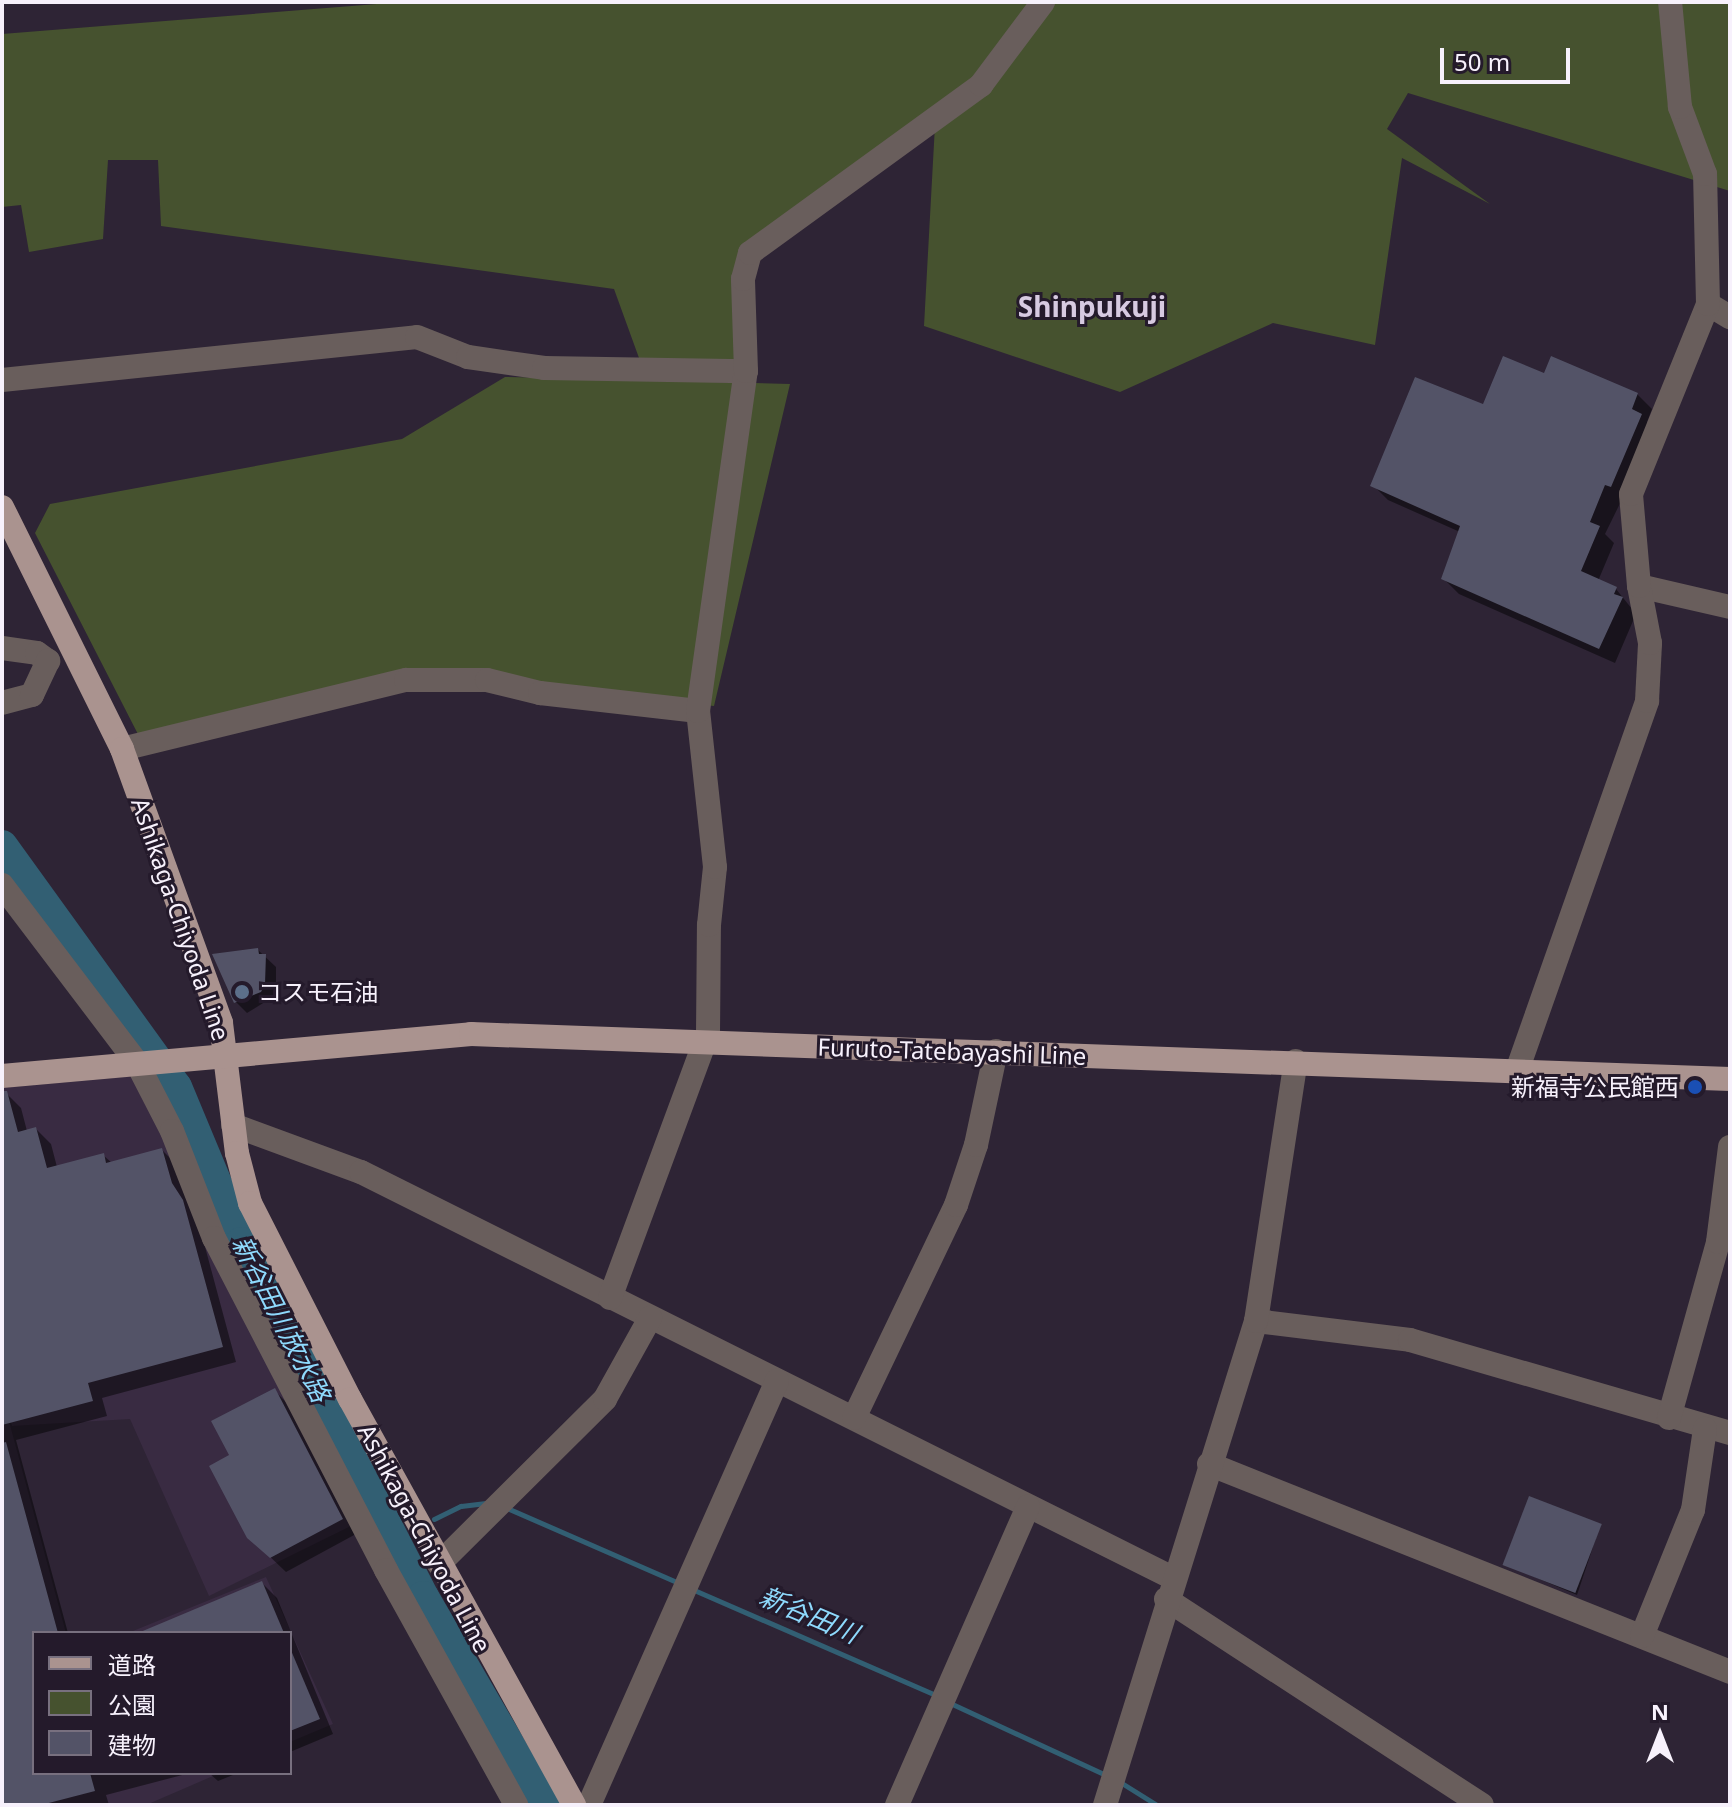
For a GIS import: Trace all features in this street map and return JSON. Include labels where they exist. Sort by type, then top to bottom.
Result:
[{"type":"main road","name":"Ashikaga-Chiyoda Line","points":[[2,507],[122,749],[221,1023],[241,1178],[261,1226],[439,1564],[574,1805]]},
{"type":"main road","name":"Furuto-Tatebayashi Line","points":[[140,1063],[471,1034],[704,1044],[1518,1068],[1730,1079]]},
{"type":"main road","points":[[2,1076],[140,1063]]},
{"type":"street","points":[[610,1298],[704,1044],[715,867],[698,711],[746,371],[743,279],[750,253],[981,85],[1043,2]]},
{"type":"street","points":[[1518,1068],[1647,701],[1650,643],[1639,586],[1631,494],[1708,304],[1705,174],[1680,107],[1670,2]]},
{"type":"street","points":[[1708,304],[1730,317]]},
{"type":"street","points":[[2,380],[417,337],[468,357],[544,368],[746,371]]},
{"type":"street","points":[[1639,586],[1730,607]]},
{"type":"street","points":[[2,648],[37,653],[48,661]]},
{"type":"street","points":[[2,703],[32,695],[48,661],[74,653]]},
{"type":"street","points":[[122,749],[406,680],[487,680],[540,693],[698,711]]},
{"type":"street","points":[[2,885],[140,1063],[172,1131],[214,1238],[386,1570],[516,1805]]},
{"type":"street","points":[[854,1418],[956,1205],[976,1145],[996,1051]]},
{"type":"street","points":[[1110,1787],[1256,1321],[1296,1061]]},
{"type":"street","points":[[233,1125],[361,1172],[1028,1506],[1170,1589],[1482,1805]]},
{"type":"street","points":[[1669,1418],[1718,1242],[1730,1147]]},
{"type":"street","points":[[439,1564],[605,1399],[650,1318]]},
{"type":"street","points":[[1256,1321],[1410,1340],[1705,1429],[1730,1433]]},
{"type":"street","points":[[589,1805],[777,1381]]},
{"type":"street","points":[[1642,1636],[1693,1510],[1705,1429]]},
{"type":"street","points":[[1209,1464],[1730,1672]]},
{"type":"street","points":[[897,1805],[1028,1506]]},
{"type":"shaded area","points":[[137,1076],[353,1525],[209,1596],[130,1419],[12,1426],[2,1390],[2,1088]]},
{"type":"shaded area","points":[[2,1395],[65,1631],[32,1631],[32,1775],[215,1775],[146,1805],[2,1805]]},
{"type":"shaded area","points":[[266,1577],[291,1631],[133,1631]]},
{"type":"shaded area","points":[[292,1634],[333,1724],[292,1741]]},
{"type":"green space","points":[[402,2],[1730,2],[1730,191],[1408,93],[1387,129],[1490,204],[1402,158],[1375,345],[1273,323],[1120,392],[924,326],[935,125],[751,253],[746,371],[643,369],[614,289],[161,226],[158,160],[108,160],[103,239],[29,252],[21,205],[2,207],[2,34]]},
{"type":"green space","points":[[505,377],[790,384],[714,706],[504,684],[389,684],[143,744],[35,533],[50,504],[402,439]]},
{"type":"building","points":[[1503,356],[1544,373],[1551,356],[1638,393],[1632,409],[1642,414],[1611,487],[1605,485],[1590,522],[1600,526],[1581,571],[1617,587],[1614,594],[1623,597],[1599,649],[1441,579],[1460,526],[1370,486],[1415,377],[1483,404]]},
{"type":"building","points":[[258,948],[259,954],[266,954],[265,984],[261,992],[234,1003],[212,954]]},
{"type":"building","points":[[2,1091],[7,1091],[18,1132],[36,1127],[47,1168],[104,1153],[106,1163],[162,1148],[172,1183],[183,1200],[223,1347],[88,1383],[93,1401],[2,1425]]},
{"type":"building","points":[[275,1388],[343,1519],[270,1558],[247,1538],[209,1466],[229,1455],[211,1421]]},
{"type":"building","points":[[6,1442],[57,1631],[32,1631],[32,1775],[91,1775],[95,1791],[41,1805],[2,1805],[2,1443]]},
{"type":"building","points":[[1529,1496],[1602,1524],[1575,1593],[1502,1565]]},
{"type":"building","points":[[262,1581],[283,1631],[143,1631]]},
{"type":"building","points":[[292,1653],[320,1719],[292,1730]]},
{"type":"waterway","name":"新谷田川放水路","points":[[2,846],[176,1087],[241,1243],[423,1597],[544,1805]]},
{"type":"waterway","name":"新谷田川","points":[[434,1519],[461,1506],[486,1503]]},
{"type":"waterway","name":"新谷田川","points":[[507,1508],[681,1584]]},
{"type":"waterway","name":"新谷田川","points":[[694,1590],[938,1696]]},
{"type":"waterway","name":"新谷田川","points":[[950,1703],[1108,1776]]},
{"type":"waterway","name":"新谷田川","points":[[1120,1782],[1157,1805]]},
{"type":"place","name":"コスモ石油","points":[[242,992]]},
{"type":"place","name":"新福寺公民館西","points":[[1695,1087]]},
{"type":"district","name":"Shinpukuji","points":[[1092,306]]}]
